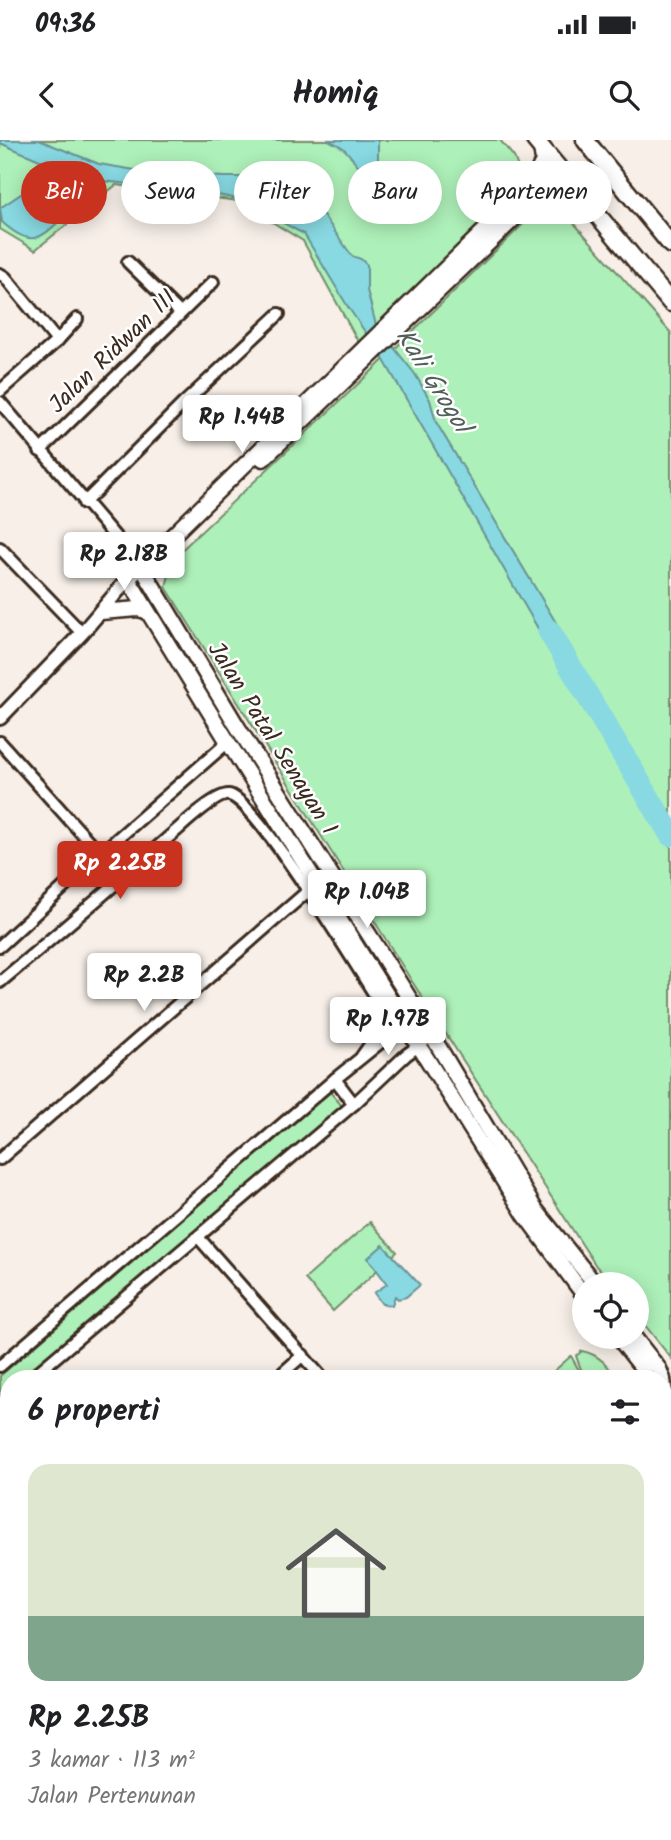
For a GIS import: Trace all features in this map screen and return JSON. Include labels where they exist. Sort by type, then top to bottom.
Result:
[{"type":"main road","points":[[585,140],[671,245]]},
{"type":"main road","points":[[538,144],[552,161]]},
{"type":"main road","points":[[387,334],[531,185],[543,161],[538,144]]},
{"type":"main road","points":[[126,585],[361,358],[507,224]]},
{"type":"main road","points":[[605,224],[671,303]]},
{"type":"main road","name":"Jalan Patal Senayan I","points":[[143,570],[237,726],[418,1012],[426,1040],[525,1215],[572,1278]]},
{"type":"main road","name":"Jalan Patal Senayan I","points":[[126,585],[146,611],[405,1022],[426,1040],[535,1209],[585,1272]]},
{"type":"main road","points":[[100,612],[138,609],[146,611]]},
{"type":"main road","points":[[627,1349],[644,1370]]},
{"type":"main road","points":[[643,1349],[659,1370]]},
{"type":"street","points":[[128,262],[180,313]]},
{"type":"street","points":[[0,274],[57,341]]},
{"type":"street","name":"Jalan Ridwan III","points":[[40,451],[213,282]]},
{"type":"street","points":[[84,503],[183,404],[279,314]]},
{"type":"street","points":[[0,391],[57,341],[77,319]]},
{"type":"street","points":[[0,402],[143,570]]},
{"type":"street","points":[[3,556],[82,633]]},
{"type":"street","points":[[0,718],[126,585]]},
{"type":"street","points":[[0,742],[100,854]]},
{"type":"street","points":[[0,946],[228,742]]},
{"type":"street","points":[[0,982],[188,820],[225,795],[237,798],[245,807],[308,891],[386,1013],[386,1021],[362,1056]]},
{"type":"street","points":[[0,1159],[308,891]]},
{"type":"street","points":[[0,1366],[362,1056],[418,1012]]},
{"type":"street","points":[[41,1370],[426,1040]]},
{"type":"street","points":[[335,1079],[354,1104]]},
{"type":"street","points":[[198,1237],[315,1370]]},
{"type":"street","points":[[287,1370],[303,1356]]},
{"type":"green space","points":[[0,140],[500,140],[516,161],[456,161],[456,224],[485,224],[360,345],[303,241],[275,224],[334,224],[334,161],[234,161],[234,200],[220,199],[220,161],[121,161],[121,186],[116,185],[107,192],[107,161],[21,161],[21,224],[67,224],[35,250],[0,229]]},
{"type":"green space","points":[[523,224],[575,224],[671,333],[671,1358],[649,1330],[649,1272],[601,1272],[596,1266],[413,983],[166,587],[173,558]]},
{"type":"green space","points":[[330,1092],[343,1107],[36,1370],[7,1370]]},
{"type":"green space","points":[[370,1222],[397,1252],[333,1311],[305,1279]]},
{"type":"green space","points":[[582,1351],[588,1353],[611,1370],[581,1370],[576,1356]]},
{"type":"green space","points":[[571,1356],[579,1370],[555,1370]]},
{"type":"water","points":[[0,140],[39,140],[92,161],[42,161],[0,143]]},
{"type":"water","points":[[328,140],[378,140],[378,161],[354,161],[342,148]]},
{"type":"water","points":[[107,165],[121,168],[121,183],[107,182]]},
{"type":"water","points":[[220,177],[234,177],[234,198],[220,195]]},
{"type":"water","points":[[21,194],[21,224],[56,224],[39,237],[23,237],[2,222],[0,208]]},
{"type":"water","points":[[285,224],[329,224],[352,256],[367,265],[367,290],[376,325],[415,374],[430,400],[436,422],[573,651],[556,660],[381,355],[304,234]]},
{"type":"water","points":[[383,1245],[420,1285],[406,1297],[398,1299],[395,1296],[392,1305],[382,1304],[374,1293],[387,1284],[368,1258]]},
{"type":"waterway","name":"Kali Grogol","points":[[549,631],[671,835]]}]
